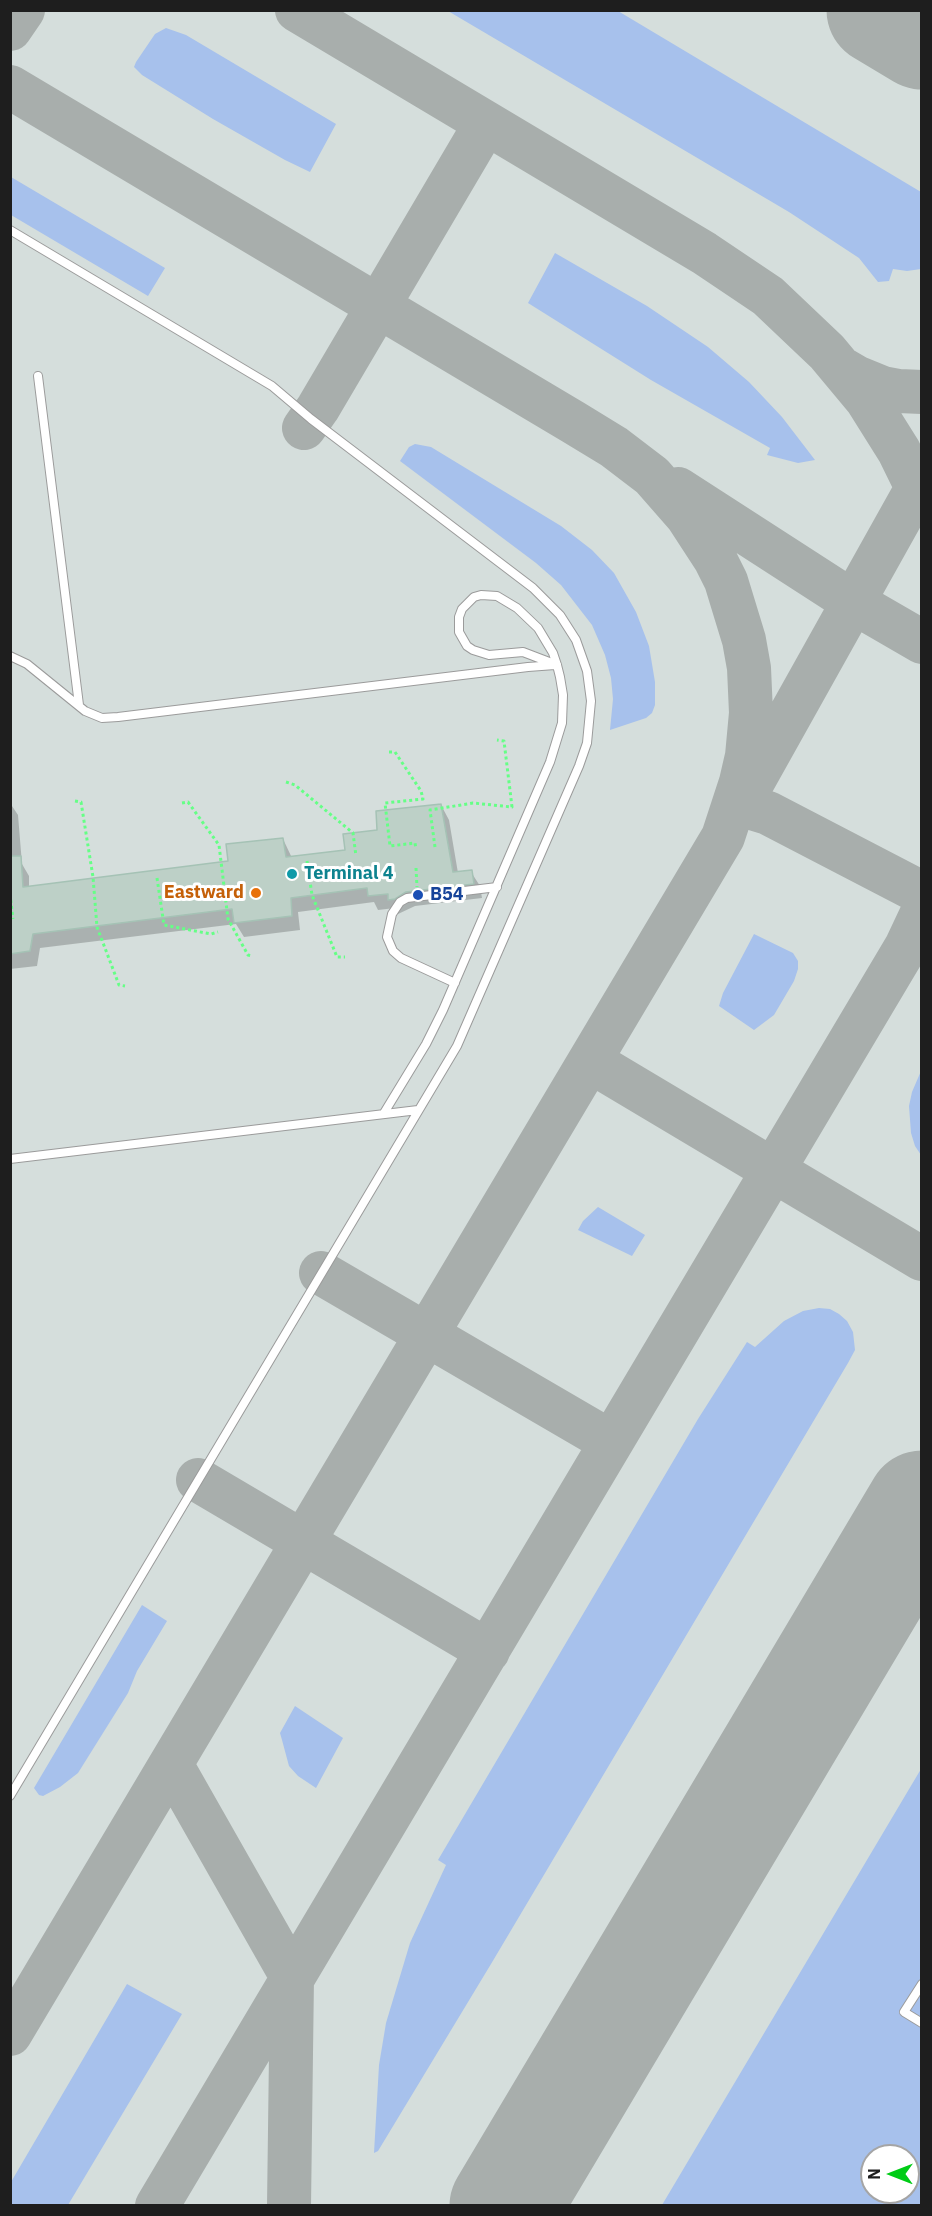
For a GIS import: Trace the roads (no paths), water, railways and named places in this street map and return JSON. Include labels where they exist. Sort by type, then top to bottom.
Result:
[{"type":"lane","points":[[10,230],[272,386],[311,419],[533,588],[560,615],[576,640],[587,671],[591,701],[589,729],[583,754],[467,1026],[10,1796]]},
{"type":"lane","points":[[38,376],[79,705]]},
{"type":"lane","points":[[384,1113],[426,1044],[455,983],[559,736],[563,708],[557,665],[538,628],[503,598],[481,595],[474,597],[462,609],[459,616],[459,632],[467,646],[473,650],[489,654],[523,652],[557,665]]},
{"type":"lane","points":[[10,656],[27,664],[79,705],[93,715],[102,718],[557,665]]},
{"type":"lane","points":[[455,983],[401,958],[393,951],[387,937],[392,914],[400,902],[407,898],[496,887]]},
{"type":"lane","points":[[10,1159],[418,1110]]},
{"type":"lane","points":[[921,1984],[904,2012],[921,2024]]},
{"type":"place","name":"Terminal 4","points":[[292,874]]},
{"type":"place","name":"Eastward","points":[[256,893]]},
{"type":"place","name":"B54","points":[[418,895]]}]
